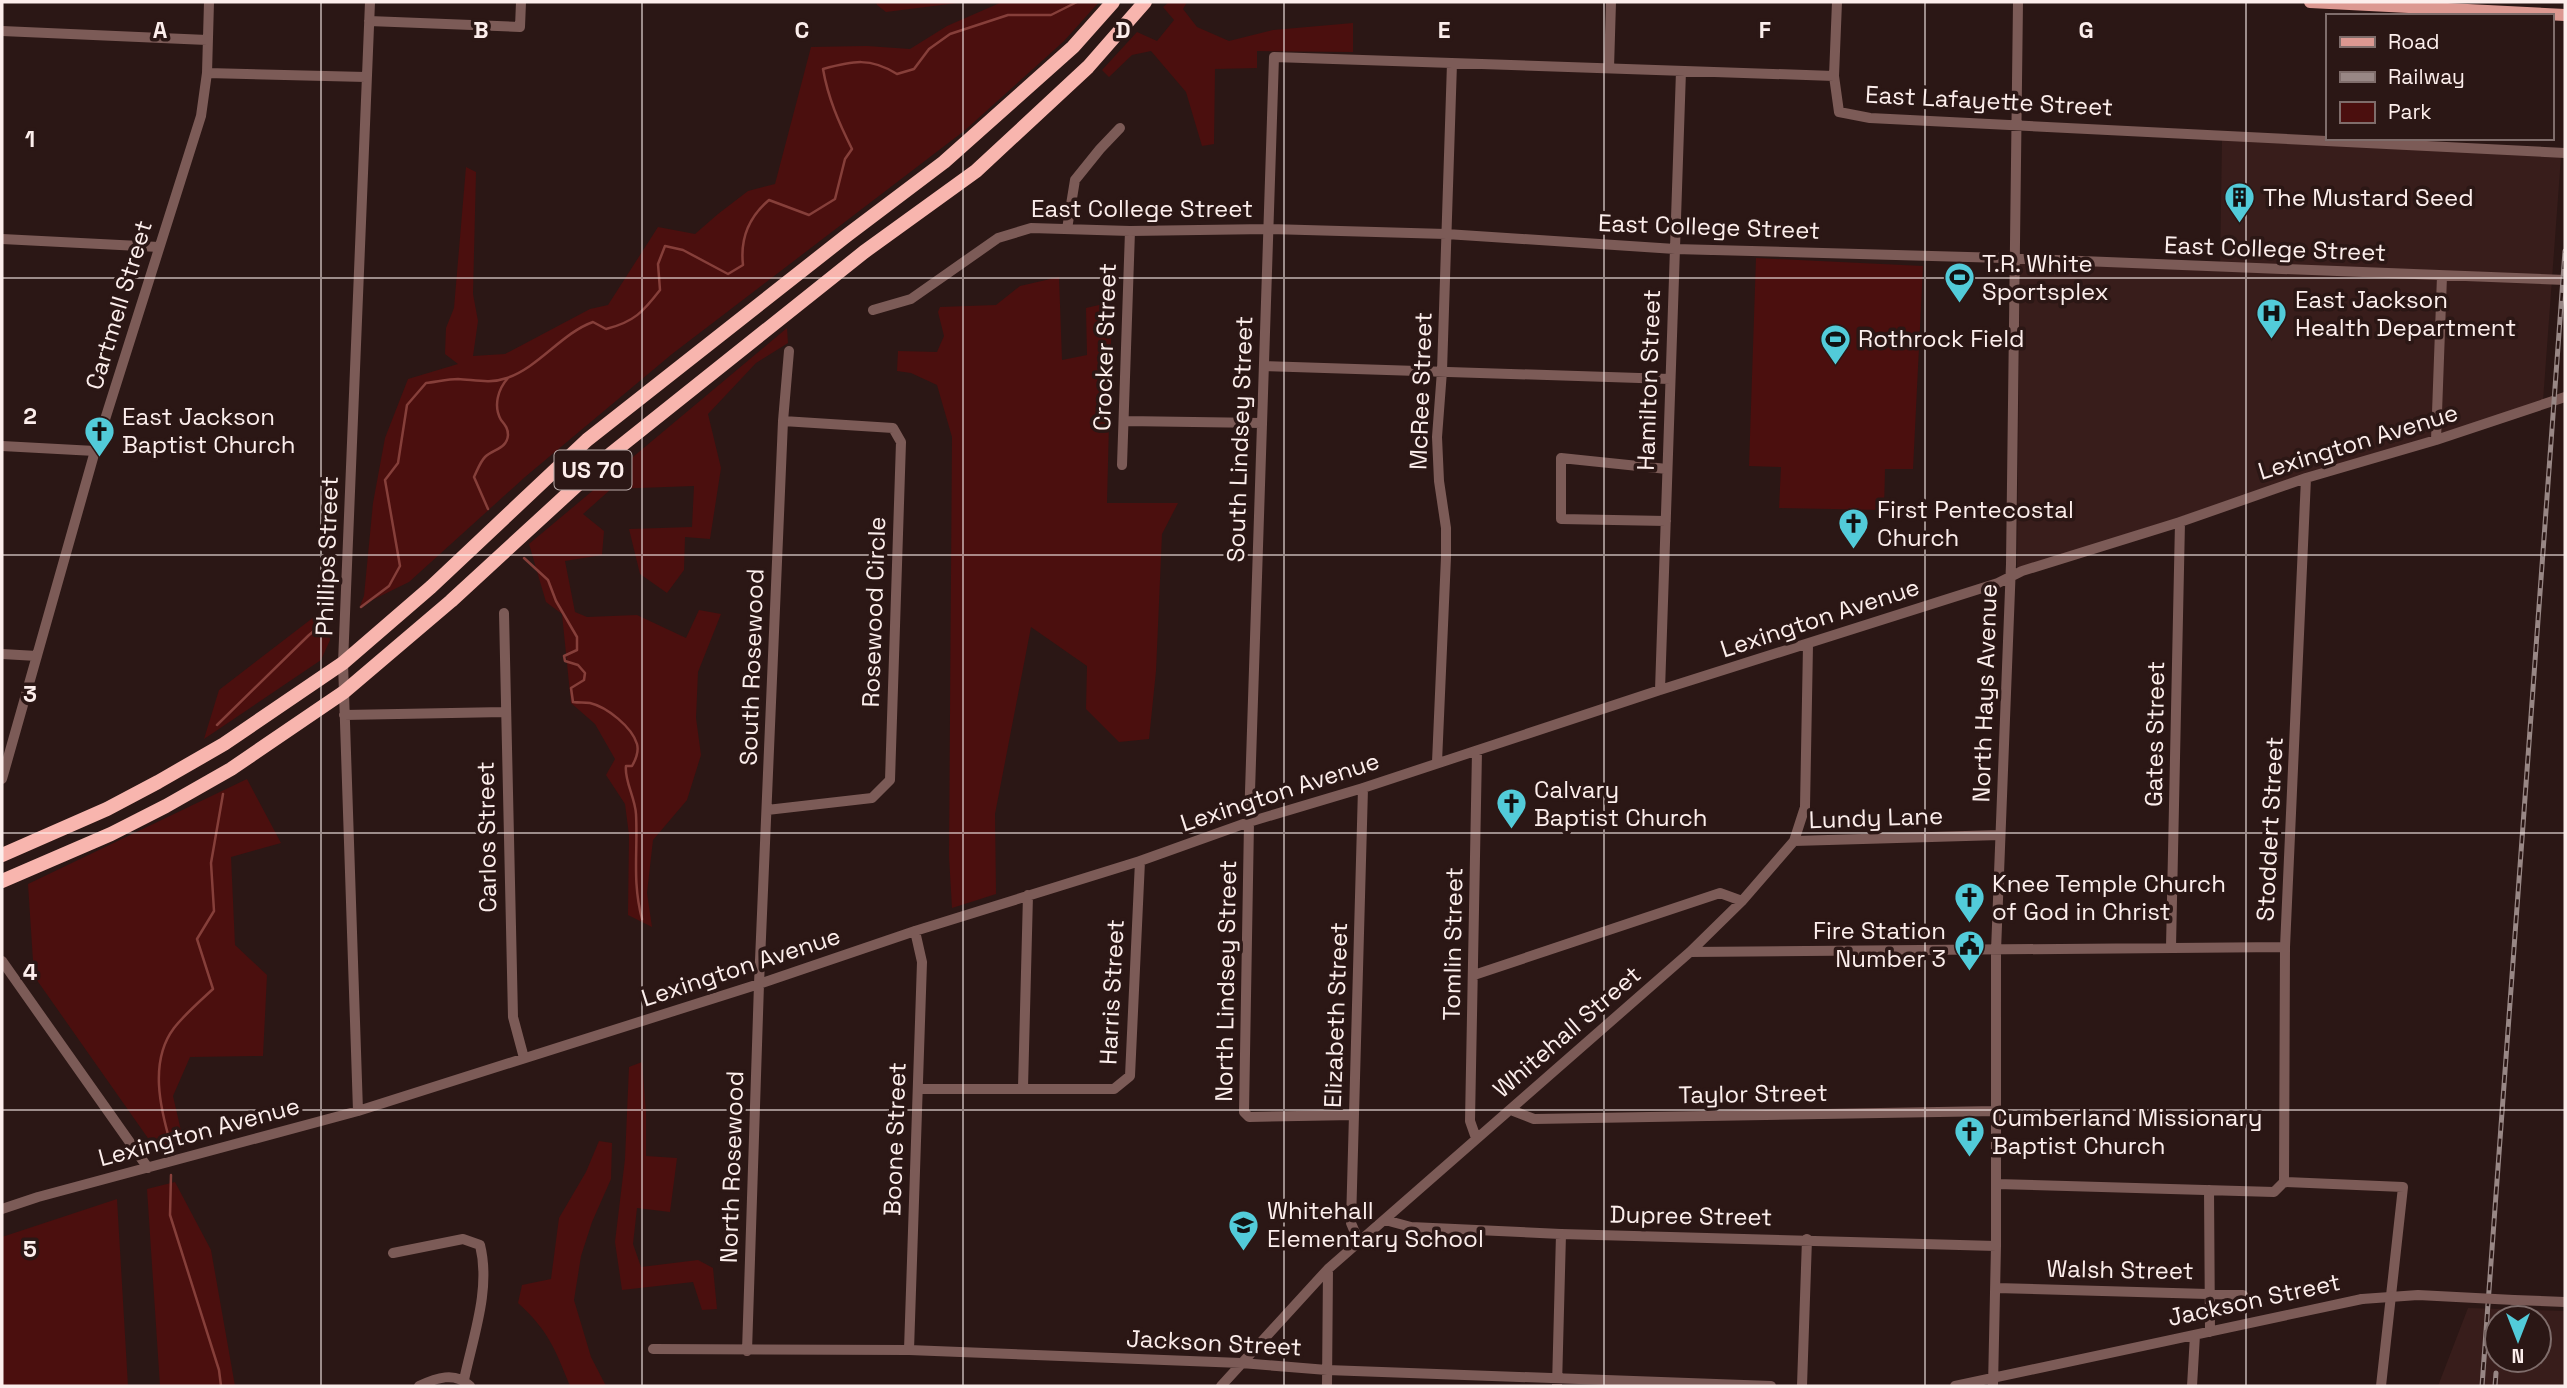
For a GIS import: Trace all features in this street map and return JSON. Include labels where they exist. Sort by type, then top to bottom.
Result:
[{"type":"highway","name":"US 70","points":[[2,855],[107,809],[158,782],[225,744],[344,663],[430,587],[587,440],[944,162],[1073,47],[1113,2]]},
{"type":"highway","name":"US 70","points":[[2,881],[111,834],[166,806],[230,769],[344,692],[452,601],[612,453],[864,252],[976,171],[1088,67],[1145,2]]},
{"type":"main road","points":[[2310,2],[2515,8],[2552,14]]},
{"type":"street","name":"Cartmell Street","points":[[2,779],[95,451],[201,116],[207,73],[209,2]]},
{"type":"street","name":"Phillips Street","points":[[358,1111],[344,663],[370,2]]},
{"type":"street","points":[[369,21],[520,27],[521,2]]},
{"type":"street","points":[[1609,68],[1611,2]]},
{"type":"street","points":[[1834,76],[1837,2]]},
{"type":"street","name":"North Hays Avenue","points":[[1993,1382],[1996,1288],[1996,951],[2011,575],[2018,2]]},
{"type":"street","points":[[2,31],[207,40]]},
{"type":"street","name":"East Lafayette Street","points":[[1274,57],[1834,76],[1839,112],[1870,118],[2565,153]]},
{"type":"street","name":"South Lindsey Street","points":[[1249,822],[1274,57]]},
{"type":"street","name":"McRee Street","points":[[1437,762],[1446,528],[1439,481],[1437,437],[1442,371],[1452,63]]},
{"type":"street","name":"Hamilton Street","points":[[1660,690],[1681,71]]},
{"type":"street","points":[[207,73],[366,77]]},
{"type":"street","points":[[1067,229],[1074,180],[1120,128]]},
{"type":"street","name":"East College Street","points":[[873,310],[911,299],[998,238],[1031,228],[1130,231],[1268,229],[1446,234],[1675,249],[2565,280]]},
{"type":"street","name":"Crocker Street","points":[[1122,465],[1130,231]]},
{"type":"street","points":[[2,239],[159,247]]},
{"type":"street","points":[[2436,440],[2442,276]]},
{"type":"street","name":"South Rosewood","points":[[759,984],[783,421],[789,351]]},
{"type":"street","points":[[1264,366],[1671,379]]},
{"type":"street","name":"Lexington Avenue","points":[[2,1209],[37,1197],[358,1111],[759,984],[915,931],[1140,861],[1249,822],[1363,788],[1998,583],[2011,575],[2180,522],[2306,478],[2436,440],[2565,397]]},
{"type":"street","name":"Rosewood Circle","points":[[767,810],[872,798],[890,780],[901,442],[893,428],[783,421]]},
{"type":"street","points":[[1125,421],[1262,423]]},
{"type":"street","points":[[2,446],[95,451]]},
{"type":"street","points":[[1666,521],[1561,519],[1561,458],[1667,469]]},
{"type":"street","name":"Stoddert Street","points":[[2284,1182],[2285,947],[2306,478]]},
{"type":"street","name":"Gates Street","points":[[2171,947],[2180,522]]},
{"type":"street","name":"Carlos Street","points":[[504,613],[513,1017],[524,1058]]},
{"type":"street","name":"Whitehall Street","points":[[1222,1386],[1328,1269],[1690,952],[1742,901],[1794,841],[1805,807],[1808,645]]},
{"type":"street","points":[[2,654],[37,656]]},
{"type":"street","points":[[344,715],[505,712]]},
{"type":"street","name":"Tomlin Street","points":[[1476,1138],[1470,1121],[1477,751]]},
{"type":"street","name":"Elizabeth Street","points":[[1359,1242],[1351,1223],[1363,788]]},
{"type":"street","name":"North Lindsey Street","points":[[1249,822],[1244,1112],[1250,1117],[1354,1115]]},
{"type":"street","name":"Lundy Lane","points":[[1794,841],[2000,835]]},
{"type":"street","name":"Harris Street","points":[[918,1089],[1114,1089],[1130,1076],[1140,861]]},
{"type":"street","points":[[1474,975],[1720,893],[1742,901]]},
{"type":"street","points":[[1023,1088],[1028,895]]},
{"type":"street","name":"Boone Street","points":[[909,1350],[922,961],[915,931]]},
{"type":"street","points":[[1690,952],[2285,947]]},
{"type":"street","points":[[2,961],[148,1168]]},
{"type":"street","name":"North Rosewood","points":[[747,1351],[759,984]]},
{"type":"street","name":"Taylor Street","points":[[1511,1110],[1534,1119],[1997,1111]]},
{"type":"street","points":[[1996,1184],[2274,1192],[2284,1182],[2403,1187],[2381,1386]]},
{"type":"street","points":[[2209,1190],[2210,1332]]},
{"type":"street","name":"Dupree Street","points":[[1385,1220],[1411,1227],[1561,1234],[1996,1246]]},
{"type":"street","points":[[1557,1382],[1561,1234]]},
{"type":"street","points":[[393,1253],[463,1239],[480,1245],[484,1261],[481,1300],[467,1383],[439,1376],[419,1386]]},
{"type":"street","points":[[1802,1386],[1807,1240]]},
{"type":"street","points":[[1327,1386],[1328,1269]]},
{"type":"street","name":"Walsh Street","points":[[1996,1288],[2243,1295]]},
{"type":"street","name":"Jackson Street","points":[[1955,1386],[1993,1382],[2362,1298],[2417,1295],[2565,1302]]},
{"type":"street","points":[[2192,1386],[2195,1335]]},
{"type":"street","name":"Jackson Street","points":[[653,1349],[909,1350],[1241,1363],[1557,1382],[1771,1386]]},
{"type":"shaded area","points":[[2222,139],[2561,157],[2543,401],[2017,569],[2020,263],[2220,271]]},
{"type":"shaded area","points":[[2468,1308],[2483,1308],[2483,1374],[2553,1374],[2553,1311],[2565,1311],[2565,1386],[2438,1386]]},
{"type":"green space","points":[[876,2],[965,2],[886,12]]},
{"type":"green space","points":[[1002,2],[1099,2],[1064,41],[964,131],[672,354],[525,477],[409,582],[360,606],[364,596],[373,503],[385,438],[408,379],[458,364],[445,354],[446,328],[454,308],[466,167],[476,172],[473,294],[478,321],[473,356],[505,354],[590,309],[608,305],[658,227],[695,234],[748,191],[775,184],[811,47],[867,46],[910,49],[947,26]]},
{"type":"green space","points":[[1169,2],[1187,2],[1183,9],[1197,27],[1229,41],[1273,30],[1353,23],[1353,52],[1257,51],[1257,68],[1215,69],[1214,144],[1202,146],[1186,92],[1151,51],[1132,55],[1109,77],[1102,70],[1137,32],[1157,41],[1174,20],[1163,7]]},
{"type":"green space","name":"Rothrock Field","points":[[1756,258],[1923,266],[1913,469],[1885,469],[1884,510],[1779,508],[1781,467],[1749,466]]},
{"type":"green space","points":[[1059,277],[1062,360],[1087,355],[1086,308],[1112,302],[1107,503],[1178,503],[1162,534],[1156,671],[1149,739],[1119,742],[1086,709],[1087,666],[1031,627],[995,814],[996,894],[952,908],[949,856],[952,437],[937,385],[911,373],[897,371],[898,351],[937,352],[944,336],[938,312],[940,307],[996,305],[1020,286]]},
{"type":"green space","points":[[787,328],[788,343],[756,363],[708,414],[721,468],[710,539],[685,537],[684,570],[667,593],[640,574],[629,529],[692,527],[694,486],[611,489],[583,514],[604,531],[602,555],[565,561],[575,612],[587,617],[637,615],[686,638],[699,610],[721,614],[698,672],[696,718],[701,755],[687,800],[653,840],[647,893],[652,927],[628,915],[629,835],[625,804],[606,775],[615,759],[595,724],[571,703],[562,614],[546,602],[529,544]]},
{"type":"green space","points":[[327,607],[330,640],[321,660],[204,739],[219,690]]},
{"type":"green space","points":[[247,779],[281,843],[231,857],[235,945],[267,975],[263,1056],[190,1057],[173,1096],[184,1144],[157,1151],[34,976],[28,884]]},
{"type":"green space","points":[[642,1062],[646,1156],[677,1158],[670,1212],[637,1208],[633,1244],[641,1267],[698,1260],[713,1268],[717,1309],[702,1310],[693,1282],[622,1290],[615,1242],[625,1159],[629,1067]]},
{"type":"green space","points":[[599,1141],[612,1143],[611,1179],[581,1256],[574,1300],[591,1357],[606,1386],[570,1386],[550,1341],[537,1322],[518,1303],[522,1285],[551,1279],[559,1218],[586,1172]]},
{"type":"green space","points":[[175,1182],[211,1250],[235,1386],[160,1386],[147,1189]]},
{"type":"green space","points":[[117,1199],[128,1386],[2,1386],[2,1237]]},
{"type":"waterway","points":[[361,607],[389,586],[400,566],[385,480],[398,463],[407,405],[426,383],[458,379],[495,381],[519,373],[582,327],[593,322],[606,329],[637,315],[660,290],[658,264],[665,246],[683,250],[728,274],[743,265],[747,229],[769,200],[809,215],[835,199],[845,159],[852,149],[834,110],[823,69],[861,62],[878,65],[897,74],[914,69],[929,49],[950,34],[1008,15],[1051,15],[1077,2]]},
{"type":"waterway","points":[[488,509],[474,477],[485,457],[507,440],[507,430],[499,415],[497,403],[499,392],[508,378]]},
{"type":"waterway","points":[[524,558],[548,580],[556,601],[577,637],[577,650],[564,656],[565,661],[578,665],[585,673],[584,680],[571,688],[573,702],[597,705],[611,713],[630,731],[637,744],[635,761],[632,766],[626,766],[626,771],[636,814],[636,879],[642,919]]},
{"type":"waterway","points":[[217,725],[332,616]]},
{"type":"waterway","points":[[171,1145],[163,1116],[159,1085],[161,1055],[174,1028],[213,989],[197,939],[214,911],[211,863],[223,794]]},
{"type":"waterway","points":[[171,1175],[170,1215],[219,1370],[221,1386]]},
{"type":"railway","points":[[2482,1386],[2565,251]]},
{"type":"railway","points":[[2495,1386],[2496,1374]]},
{"type":"place","name":"The Mustard Seed","points":[[2240,225]]},
{"type":"place","name":"T.R. White Sportsplex","points":[[1959,305]]},
{"type":"place","name":"East Jackson Health Department","points":[[2272,341]]},
{"type":"place","name":"Rothrock Field","points":[[1835,366]]},
{"type":"place","name":"East Jackson Baptist Church","points":[[99,458]]},
{"type":"place","name":"First Pentecostal Church","points":[[1854,551]]},
{"type":"place","name":"Calvary Baptist Church","points":[[1511,831]]},
{"type":"place","name":"Knee Temple Church of God in Christ","points":[[1969,925]]},
{"type":"place","name":"Fire Station Number 3","points":[[1969,972]]},
{"type":"place","name":"Cumberland Missionary Baptist Church","points":[[1969,1159]]},
{"type":"place","name":"Whitehall Elementary School","points":[[1244,1252]]}]
